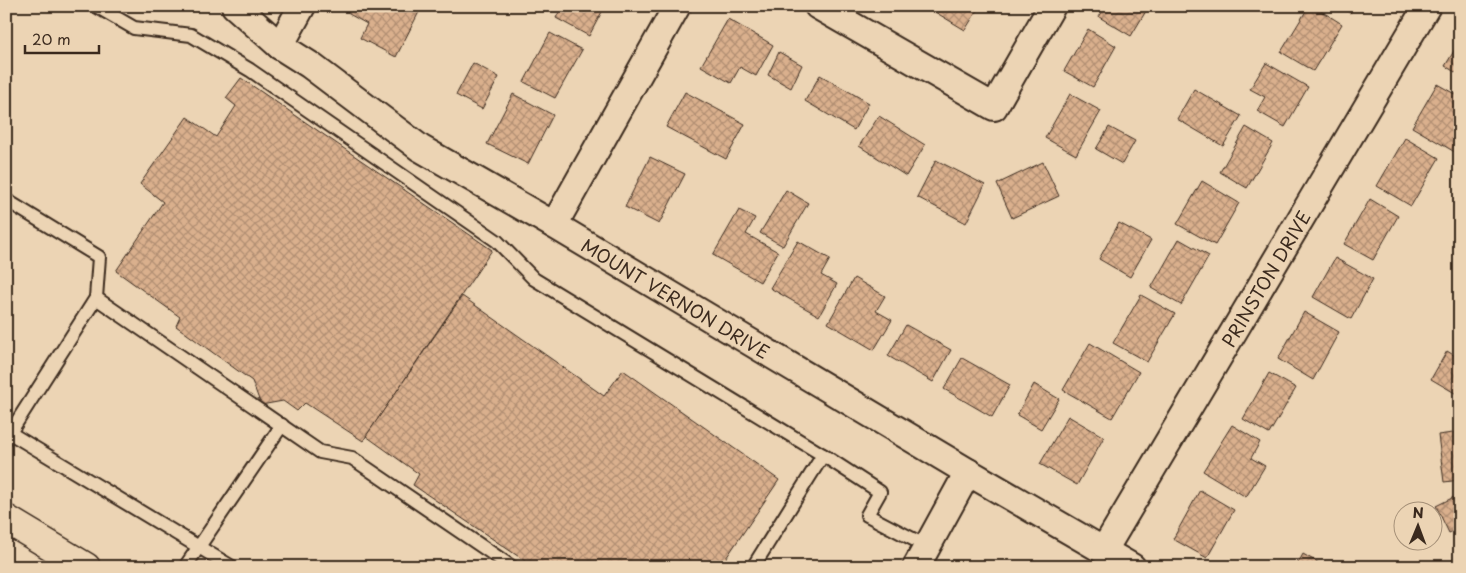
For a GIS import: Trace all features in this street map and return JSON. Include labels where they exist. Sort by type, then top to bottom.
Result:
[{"type":"main road","points":[[6,519],[86,567]]},
{"type":"street","name":"MOUNT VERNON DRIVE","points":[[235,6],[280,46],[310,65],[420,148],[554,225],[968,472],[1132,567]]},
{"type":"street","points":[[280,46],[302,6]]},
{"type":"street","points":[[554,225],[677,6]]},
{"type":"street","points":[[818,6],[994,107],[1052,6]]},
{"type":"street","name":"PRINSTON DRIVE","points":[[1104,550],[1427,6]]},
{"type":"street","points":[[922,557],[968,472]]},
{"type":"lane","points":[[96,6],[134,28],[190,35],[250,70],[497,242],[534,279],[823,455],[880,492],[867,515],[922,557]]},
{"type":"lane","points":[[6,200],[99,257],[96,298],[8,436],[232,567]]},
{"type":"lane","points":[[96,298],[320,452],[352,458],[512,567]]},
{"type":"lane","points":[[186,567],[282,425]]},
{"type":"lane","points":[[753,567],[823,455]]},
{"type":"building","points":[[353,6],[408,6],[419,12],[396,57],[360,38],[367,24],[349,14]]},
{"type":"building","points":[[562,6],[605,6],[589,36],[556,18]]},
{"type":"building","points":[[939,6],[980,6],[965,30],[935,12]]},
{"type":"building","points":[[1106,6],[1149,6],[1131,36],[1099,17]]},
{"type":"building","points":[[1309,6],[1313,6],[1342,24],[1313,71],[1281,52]]},
{"type":"building","points":[[1338,6],[1354,6],[1350,13]]},
{"type":"building","points":[[728,19],[773,45],[756,76],[740,67],[731,83],[701,66]]},
{"type":"building","points":[[1088,29],[1116,46],[1093,87],[1064,71]]},
{"type":"building","points":[[550,33],[582,50],[555,98],[524,82]]},
{"type":"building","points":[[1460,41],[1460,75],[1445,66]]},
{"type":"building","points":[[779,52],[802,65],[791,88],[768,75]]},
{"type":"building","points":[[473,63],[499,77],[482,109],[456,95]]},
{"type":"building","points":[[1266,63],[1308,87],[1285,127],[1257,111],[1265,97],[1250,89]]},
{"type":"building","points":[[820,75],[869,103],[854,130],[805,101]]},
{"type":"building","points":[[241,78],[492,250],[363,441],[305,403],[297,411],[283,401],[261,405],[252,381],[176,326],[180,317],[116,271],[163,202],[140,184],[187,117],[216,137],[236,106],[226,98]]},
{"type":"building","points":[[1437,84],[1460,97],[1460,155],[1412,127]]},
{"type":"building","points":[[1194,89],[1241,116],[1223,146],[1177,119]]},
{"type":"building","points":[[685,92],[745,124],[726,159],[666,127]]},
{"type":"building","points":[[513,94],[553,115],[528,164],[487,144]]},
{"type":"building","points":[[1070,94],[1101,111],[1076,155],[1045,138]]},
{"type":"building","points":[[879,116],[925,145],[906,176],[859,146]]},
{"type":"building","points":[[1109,127],[1135,141],[1122,164],[1096,149]]},
{"type":"building","points":[[1246,127],[1273,143],[1247,188],[1220,172]]},
{"type":"building","points":[[1405,138],[1439,158],[1411,206],[1377,186]]},
{"type":"building","points":[[650,157],[685,174],[659,224],[625,207]]},
{"type":"building","points":[[936,160],[985,185],[966,223],[917,197]]},
{"type":"building","points":[[1043,162],[1059,196],[1012,218],[997,184]]},
{"type":"building","points":[[1202,181],[1239,203],[1215,245],[1177,224]]},
{"type":"building","points":[[786,190],[808,203],[783,246],[760,233]]},
{"type":"building","points":[[1370,199],[1398,216],[1373,260],[1344,244]]},
{"type":"building","points":[[739,210],[755,218],[746,234],[778,252],[760,282],[713,255]]},
{"type":"building","points":[[1119,223],[1151,240],[1130,277],[1099,259]]},
{"type":"building","points":[[1179,239],[1209,256],[1181,305],[1151,288]]},
{"type":"building","points":[[798,241],[830,259],[821,275],[837,284],[819,316],[770,288]]},
{"type":"building","points":[[1335,258],[1373,279],[1351,319],[1313,297]]},
{"type":"building","points":[[854,278],[885,296],[876,311],[892,320],[874,350],[828,323]]},
{"type":"building","points":[[1141,295],[1175,314],[1147,362],[1113,343]]},
{"type":"building","points":[[462,296],[604,396],[623,370],[779,480],[720,567],[560,567],[555,564],[553,567],[534,567],[413,485],[419,474],[366,436]]},
{"type":"building","points":[[1304,312],[1339,332],[1313,380],[1278,359]]},
{"type":"building","points":[[906,325],[951,350],[933,382],[888,356]]},
{"type":"building","points":[[1090,343],[1139,372],[1112,418],[1063,390]]},
{"type":"building","points":[[1447,351],[1460,359],[1460,396],[1431,379]]},
{"type":"building","points":[[962,358],[1010,385],[992,417],[944,389]]},
{"type":"building","points":[[1269,373],[1296,388],[1269,434],[1243,419]]},
{"type":"building","points":[[1034,384],[1059,399],[1041,429],[1017,415]]},
{"type":"building","points":[[1068,416],[1104,437],[1077,485],[1040,464]]},
{"type":"building","points":[[1232,425],[1260,442],[1251,458],[1265,466],[1246,497],[1203,471]]},
{"type":"building","points":[[1460,432],[1460,480],[1444,482],[1438,435]]},
{"type":"building","points":[[1200,490],[1234,510],[1207,558],[1173,539]]},
{"type":"building","points":[[1458,495],[1460,499],[1460,528],[1449,533],[1444,523],[1444,502]]},
{"type":"building","points":[[1303,554],[1326,567],[1296,567]]}]
